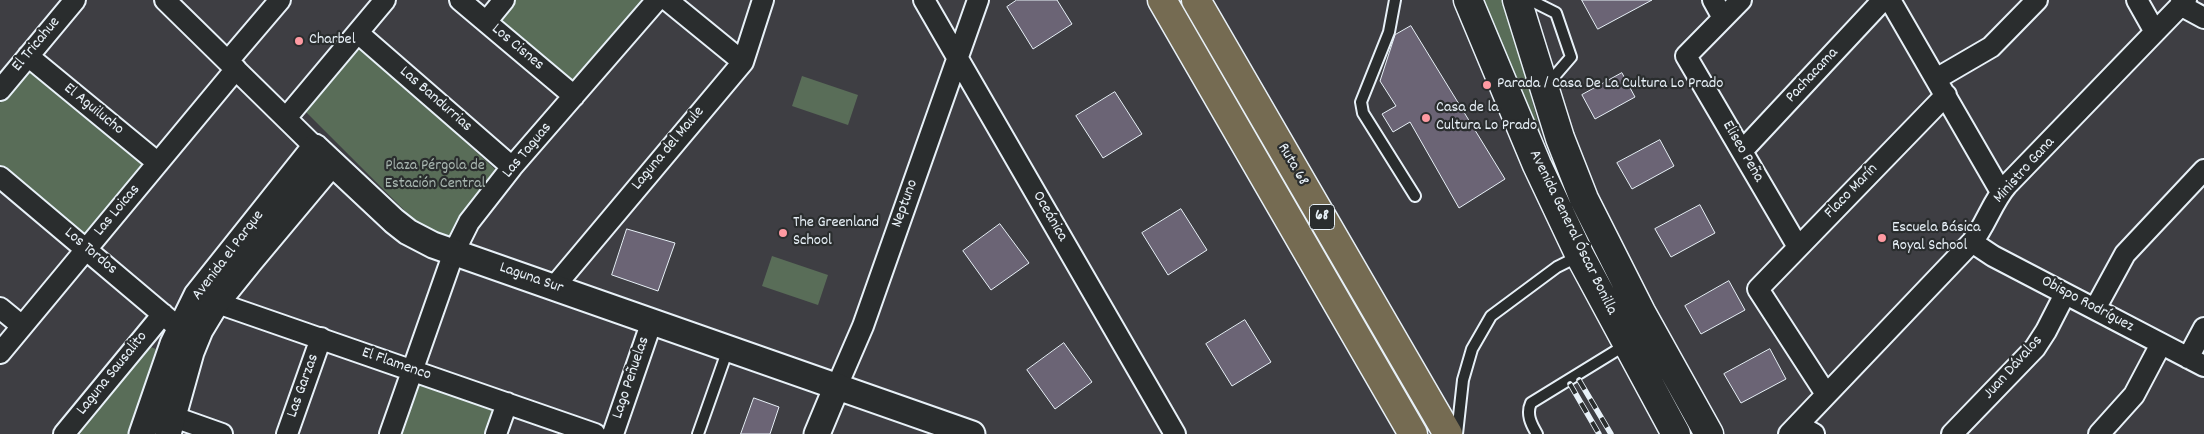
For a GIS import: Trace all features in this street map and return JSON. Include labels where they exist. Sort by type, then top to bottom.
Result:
[{"type":"highway","name":"Ruta 68","points":[[1162,0],[1411,432]]},
{"type":"highway","name":"Ruta 68","points":[[1196,0],[1448,434]]},
{"type":"main road","name":"Avenida General Óscar Bonilla","points":[[1468,0],[1530,148],[1580,256],[1676,434]]},
{"type":"main road","name":"Avenida General Óscar Bonilla","points":[[1527,0],[1545,84],[1560,138],[1584,199],[1641,312],[1709,434]]},
{"type":"street","name":"El Tricahue","points":[[0,90],[75,0]]},
{"type":"street","name":"Laguna Sur","points":[[165,0],[394,221],[420,239],[965,433]]},
{"type":"street","name":"Las Loicas","points":[[0,353],[158,163],[280,0]]},
{"type":"street","points":[[286,118],[385,0]]},
{"type":"street","name":"Los Cisnes","points":[[460,0],[574,96]]},
{"type":"street","points":[[486,22],[504,0]]},
{"type":"street","name":"Las Taguas","points":[[390,434],[454,252],[469,222],[512,168],[657,0]]},
{"type":"street","points":[[668,0],[742,62]]},
{"type":"street","name":"Laguna del Maule","points":[[554,287],[742,62],[764,0]]},
{"type":"street","name":"Oceánica","points":[[924,0],[1175,434]]},
{"type":"street","name":"Neptuno","points":[[817,434],[864,326],[978,0]]},
{"type":"street","points":[[1712,0],[1723,18],[1741,0]]},
{"type":"street","name":"Pachacama","points":[[1742,151],[1884,0]]},
{"type":"street","points":[[1890,0],[2001,192]]},
{"type":"street","name":"Flaco Marín","points":[[1826,394],[1758,288],[1798,247],[1941,87],[1991,47],[2037,0]]},
{"type":"street","points":[[2137,0],[2155,32]]},
{"type":"street","points":[[2183,3],[2204,18]]},
{"type":"street","name":"Ministro Gana","points":[[1800,431],[1826,394],[1972,242],[2001,192],[2183,3]]},
{"type":"street","name":"Eliseo Peña","points":[[1723,18],[1686,56],[1798,247]]},
{"type":"street","name":"Las Bandurrias","points":[[358,33],[512,168]]},
{"type":"street","name":"El Aguilucho","points":[[28,56],[158,163]]},
{"type":"street","name":"Avenida el Parque","points":[[142,434],[171,321],[207,299],[324,155]]},
{"type":"street","points":[[2095,309],[2126,254],[2204,170]]},
{"type":"street","name":"Los Tordos","points":[[0,177],[171,321]]},
{"type":"street","name":"Obispo Rodríguez","points":[[1972,242],[1993,256],[2196,362]]},
{"type":"street","name":"Juan Dávalos","points":[[1952,434],[2036,348],[2065,294]]},
{"type":"street","name":"Avenida el Parque","points":[[171,425],[191,352],[200,330],[207,299]]},
{"type":"street","name":"El Flamenco","points":[[207,299],[595,434]]},
{"type":"street","points":[[0,308],[22,326]]},
{"type":"street","name":"Laguna Sausalito","points":[[64,434],[171,321]]},
{"type":"street","name":"Lago Peñuelas","points":[[613,434],[652,321]]},
{"type":"street","points":[[2196,362],[2204,328]]},
{"type":"street","name":"Las Garzas","points":[[287,434],[321,338]]},
{"type":"street","points":[[2099,434],[2134,395],[2161,344]]},
{"type":"street","points":[[496,434],[507,404]]},
{"type":"street","points":[[171,425],[222,434]]},
{"type":"lane","points":[[1395,0],[1389,32],[1361,102],[1362,113],[1415,196]]},
{"type":"lane","points":[[1457,434],[1463,380],[1472,349],[1491,316],[1556,268],[1580,256]]},
{"type":"lane","points":[[1537,434],[1529,416],[1528,409],[1531,403],[1627,344]]},
{"type":"lane","points":[[698,434],[728,348]]},
{"type":"green space","points":[[516,0],[642,0],[569,86],[496,24]]},
{"type":"green space","points":[[1479,0],[1505,0],[1541,134],[1484,14]]},
{"type":"green space","name":"Plaza Pérgola de Estación Central","points":[[359,45],[496,170],[449,237],[420,226],[302,108]]},
{"type":"green space","points":[[28,70],[143,165],[83,237],[0,168],[0,103]]},
{"type":"green space","points":[[802,76],[858,95],[848,125],[792,106]]},
{"type":"green space","points":[[772,256],[828,275],[818,305],[762,286]]},
{"type":"green space","points":[[148,346],[156,349],[128,434],[76,434]]},
{"type":"green space","points":[[421,377],[499,404],[489,434],[402,434]]},
{"type":"building","points":[[1017,0],[1057,0],[1072,24],[1033,49],[1007,7]]},
{"type":"building","points":[[1582,0],[1652,0],[1598,29]]},
{"type":"building","name":"Casa de la Cultura Lo Prado","points":[[1411,26],[1505,179],[1459,208],[1410,122],[1393,132],[1382,114],[1396,106],[1380,81],[1395,35]]},
{"type":"building","points":[[1622,73],[1635,97],[1595,119],[1582,95]]},
{"type":"building","points":[[1115,92],[1142,134],[1103,158],[1076,116]]},
{"type":"building","points":[[1660,140],[1674,166],[1632,189],[1617,163]]},
{"type":"building","points":[[1700,205],[1715,233],[1671,257],[1655,229]]},
{"type":"building","points":[[1181,209],[1207,250],[1168,275],[1142,233]]},
{"type":"building","points":[[1000,224],[1029,263],[991,290],[963,251]]},
{"type":"building","points":[[627,229],[675,243],[658,291],[612,275]]},
{"type":"building","points":[[1729,281],[1745,310],[1701,334],[1685,306]]},
{"type":"building","points":[[1245,320],[1271,362],[1232,386],[1206,344]]},
{"type":"building","points":[[1064,343],[1092,382],[1055,409],[1027,370]]},
{"type":"building","points":[[1770,349],[1786,379],[1741,403],[1724,374]]},
{"type":"building","points":[[754,398],[779,407],[770,434],[741,434]]},
{"type":"railway","points":[[1579,380],[1611,434]]},
{"type":"railway","points":[[1570,384],[1599,434]]},
{"type":"place","name":"Charbel","points":[[299,41]]},
{"type":"place","name":"Parada / Casa De La Cultura Lo Prado","points":[[1487,85]]},
{"type":"place","name":"Casa de la Cultura Lo Prado","points":[[1426,118]]},
{"type":"place","name":"The Greenland School","points":[[783,233]]},
{"type":"place","name":"Escuela Básica Royal School","points":[[1882,238]]}]
